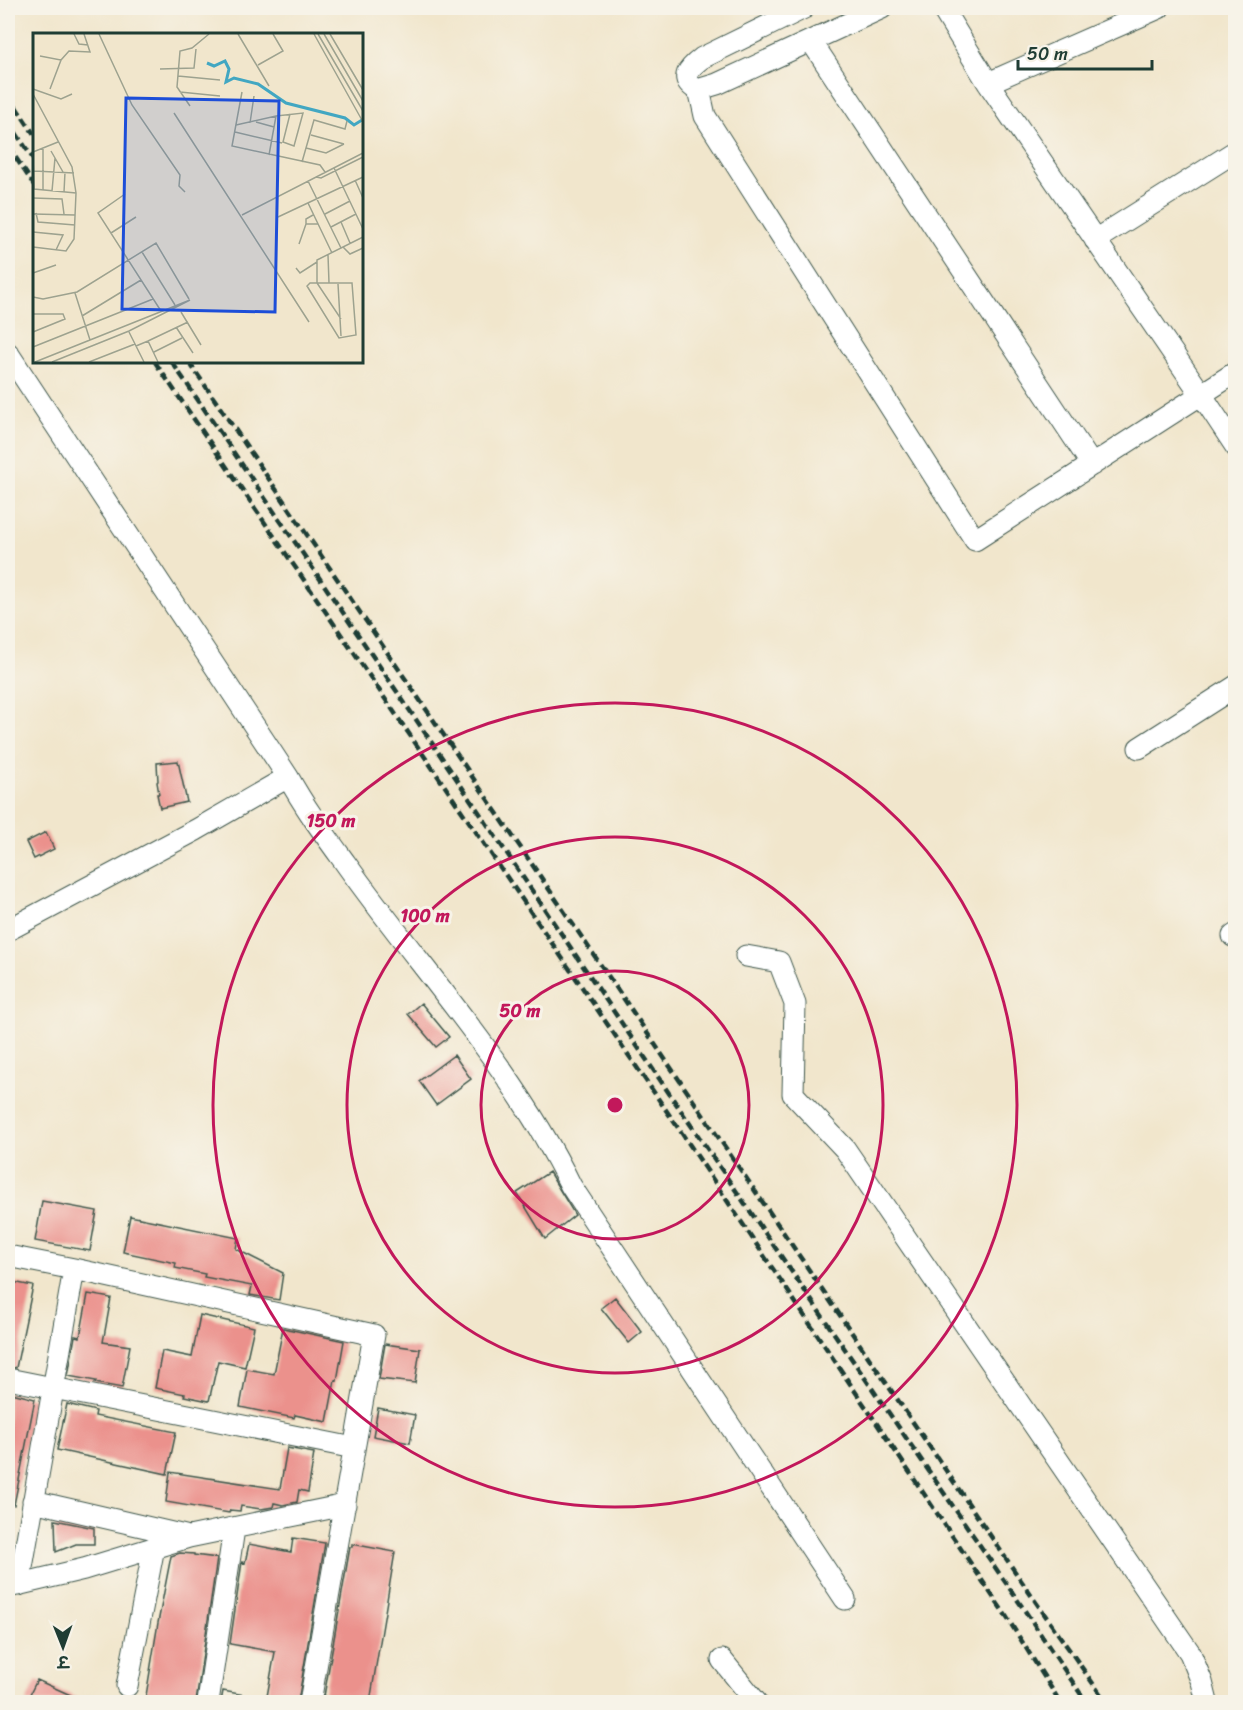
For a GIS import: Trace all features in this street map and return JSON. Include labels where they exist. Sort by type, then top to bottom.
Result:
[{"type":"street","points":[[804,8],[702,58],[688,69],[689,85],[697,90],[717,84],[882,8]]},
{"type":"street","points":[[942,8],[988,84],[1236,447]]},
{"type":"street","points":[[988,84],[1159,8]]},
{"type":"street","points":[[811,41],[1092,465]]},
{"type":"street","points":[[699,89],[705,116],[975,540],[1236,372]]},
{"type":"street","points":[[1095,240],[1236,151]]},
{"type":"street","points":[[8,353],[288,777],[304,805],[382,914],[485,1046],[540,1128],[571,1186],[845,1599]]},
{"type":"street","points":[[1139,748],[1236,686]]},
{"type":"street","points":[[8,930],[196,830],[288,777]]},
{"type":"street","points":[[746,956],[779,962],[795,1004],[794,1094],[845,1149],[1190,1653],[1202,1682],[1207,1702]]},
{"type":"street","points":[[8,1257],[74,1269],[374,1335],[310,1702]]},
{"type":"street","points":[[74,1269],[33,1501],[13,1586],[84,1569],[189,1537],[345,1505]]},
{"type":"street","points":[[8,1379],[354,1448]]},
{"type":"street","points":[[33,1501],[189,1537]]},
{"type":"street","points":[[207,1702],[234,1529]]},
{"type":"street","points":[[127,1686],[154,1547]]},
{"type":"street","points":[[722,1660],[756,1702]]},
{"type":"building","points":[[178,761],[187,802],[160,808],[157,794],[159,794],[157,763]]},
{"type":"building","points":[[46,832],[54,849],[34,859],[26,842]]},
{"type":"building","points":[[421,1003],[449,1037],[436,1047],[408,1014]]},
{"type":"building","points":[[454,1055],[471,1079],[436,1105],[419,1081]]},
{"type":"building","points":[[549,1172],[575,1215],[545,1239],[517,1193]]},
{"type":"building","points":[[42,1201],[97,1211],[90,1251],[35,1241]]},
{"type":"building","points":[[130,1216],[238,1238],[236,1249],[283,1273],[279,1300],[250,1295],[252,1286],[204,1277],[205,1274],[175,1268],[176,1263],[123,1252]]},
{"type":"building","points":[[8,1281],[33,1286],[16,1368],[8,1367]]},
{"type":"building","points":[[88,1294],[111,1298],[103,1342],[130,1346],[122,1388],[68,1376],[75,1336],[80,1337]]},
{"type":"building","points":[[615,1297],[642,1332],[629,1343],[601,1308]]},
{"type":"building","points":[[200,1315],[254,1327],[245,1367],[218,1361],[209,1401],[155,1388],[162,1351],[192,1357]]},
{"type":"building","points":[[283,1328],[344,1341],[327,1422],[240,1407],[247,1369],[274,1374]]},
{"type":"building","points":[[385,1344],[420,1349],[415,1383],[379,1379]]},
{"type":"building","points":[[8,1392],[35,1399],[14,1505],[8,1504]]},
{"type":"building","points":[[67,1404],[96,1411],[95,1416],[176,1432],[167,1474],[57,1450]]},
{"type":"building","points":[[378,1408],[415,1415],[410,1443],[373,1436]]},
{"type":"building","points":[[287,1448],[314,1453],[308,1492],[299,1490],[297,1502],[283,1505],[274,1503],[273,1507],[261,1509],[241,1506],[240,1511],[230,1510],[229,1513],[166,1502],[170,1472],[280,1489]]},
{"type":"building","points":[[55,1520],[94,1528],[94,1544],[76,1544],[56,1552]]},
{"type":"building","points":[[293,1538],[325,1543],[298,1702],[266,1702],[275,1652],[230,1644],[242,1562],[245,1563],[249,1544],[291,1552]]},
{"type":"building","points":[[352,1544],[395,1552],[370,1702],[323,1702],[350,1547]]},
{"type":"building","points":[[180,1553],[217,1558],[196,1702],[167,1700],[167,1702],[145,1702],[171,1556]]},
{"type":"building","points":[[37,1680],[86,1702],[26,1702]]},
{"type":"building","points":[[223,1691],[245,1695],[244,1702],[221,1702]]},
{"type":"railway","points":[[8,95],[33,132]]},
{"type":"railway","points":[[8,121],[33,158]]},
{"type":"railway","points":[[8,146],[33,184]]},
{"type":"railway","points":[[156,363],[681,1132],[1006,1616],[1060,1702]]},
{"type":"railway","points":[[173,363],[1086,1702]]},
{"type":"railway","points":[[190,363],[1106,1702]]}]
